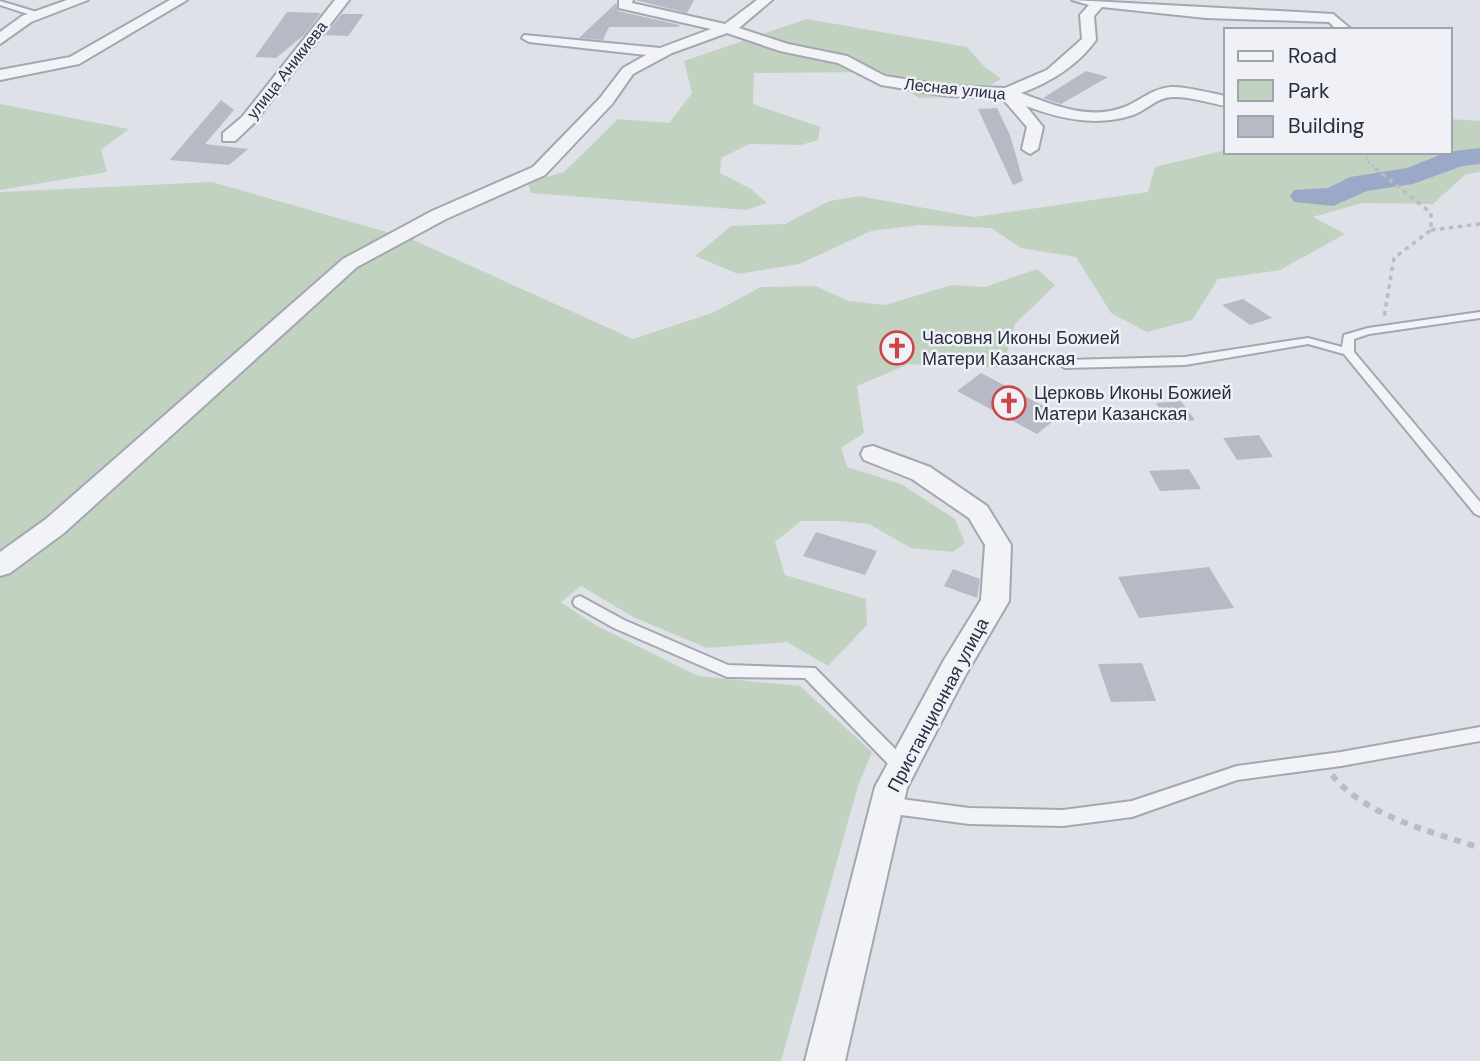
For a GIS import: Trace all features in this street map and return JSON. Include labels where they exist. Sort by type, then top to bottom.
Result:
[{"type":"street","points":[[16,74],[0,42],[7,31],[37,15],[81,0]]},
{"type":"street","points":[[0,75],[74,61],[180,0]]},
{"type":"street","name":"улица Аникиева","points":[[229,137],[248,120],[342,0]]},
{"type":"street","points":[[626,0],[624,5],[726,28]]},
{"type":"street","points":[[0,566],[55,526],[350,262],[498,187],[539,171],[606,101],[628,71],[726,28],[765,0]]},
{"type":"street","points":[[1079,0],[1213,16],[1333,18],[1343,28]]},
{"type":"street","points":[[1030,149],[1035,127],[1007,93],[1046,79],[1077,56],[1089,40],[1087,15],[1099,3]]},
{"type":"street","name":"Лесная улица","points":[[726,28],[785,48],[842,59],[881,80],[949,91],[1007,93],[1059,113],[1101,118],[1130,111],[1149,98],[1172,92],[1224,101]]},
{"type":"street","points":[[529,38],[664,53]]},
{"type":"street","name":"Пристанционная улица","points":[[825,1061],[891,787],[954,668],[995,601],[999,545],[978,512],[920,473],[873,454]]},
{"type":"lane","points":[[0,3],[37,15]]},
{"type":"lane","points":[[1348,352],[1348,337],[1383,328],[1480,315]]},
{"type":"lane","points":[[1065,364],[1185,361],[1308,341],[1348,352],[1480,511]]},
{"type":"lane","points":[[580,602],[619,624],[727,671],[809,672],[902,766]]},
{"type":"lane","points":[[886,805],[969,816],[1063,818],[1132,809],[1237,773],[1480,734]]},
{"type":"path","points":[[1366,154],[1367,161],[1381,174],[1431,213],[1431,230]]},
{"type":"path","points":[[1383,328],[1394,258],[1431,230],[1480,224]]},
{"type":"path","points":[[1325,761],[1335,780],[1353,795],[1378,809],[1480,848]]},
{"type":"green space","points":[[807,19],[967,47],[984,66],[1001,79],[969,97],[919,98],[877,72],[754,73],[753,104],[820,127],[818,140],[801,145],[749,144],[721,158],[720,173],[751,189],[767,203],[746,210],[531,193],[528,182],[564,172],[618,119],[669,123],[692,93],[684,61]]},
{"type":"green space","points":[[0,104],[129,129],[101,150],[107,172],[0,190]]},
{"type":"green space","points":[[1452,119],[1480,121],[1480,172],[1466,174],[1433,204],[1362,203],[1313,217],[1345,234],[1280,270],[1218,279],[1192,320],[1147,332],[1111,313],[1076,257],[1021,248],[991,228],[919,225],[871,231],[799,264],[738,274],[695,256],[731,226],[785,224],[829,201],[859,196],[974,217],[1148,192],[1155,167],[1224,150],[1224,154],[1452,154]]},
{"type":"green space","points":[[212,182],[411,239],[633,339],[712,313],[761,287],[816,286],[848,301],[885,305],[952,285],[985,287],[1037,269],[1055,285],[1015,324],[1003,368],[909,364],[857,386],[864,433],[841,448],[847,467],[901,484],[955,519],[965,543],[953,552],[911,548],[869,524],[839,521],[801,521],[775,542],[785,575],[866,599],[867,625],[828,666],[787,642],[707,648],[633,617],[581,586],[561,602],[595,625],[698,676],[800,686],[872,752],[858,786],[781,1061],[0,1061],[0,192]]},
{"type":"building","points":[[635,0],[694,0],[687,13]]},
{"type":"building","points":[[616,3],[618,11],[680,25],[609,27],[603,40],[579,38]]},
{"type":"building","points":[[287,12],[321,13],[304,35],[276,58],[255,57]]},
{"type":"building","points":[[342,14],[364,14],[348,36],[325,35]]},
{"type":"building","points":[[1086,71],[1108,77],[1061,104],[1043,98]]},
{"type":"building","points":[[221,100],[234,110],[205,144],[248,149],[229,165],[170,160]]},
{"type":"building","points":[[997,108],[1010,135],[1023,181],[1013,185],[978,109]]},
{"type":"building","points":[[1243,299],[1272,318],[1250,325],[1222,305]]},
{"type":"building","name":"Церковь Иконы Божией Матери Казанская","points":[[981,373],[1061,415],[1037,434],[957,391]]},
{"type":"building","points":[[1181,401],[1195,420],[1170,423],[1156,403]]},
{"type":"building","points":[[1259,435],[1273,457],[1237,460],[1223,438]]},
{"type":"building","points":[[1189,469],[1201,489],[1160,491],[1149,471]]},
{"type":"building","points":[[816,532],[877,551],[865,575],[803,556]]},
{"type":"building","points":[[1209,567],[1234,608],[1139,618],[1118,577]]},
{"type":"building","points":[[953,569],[980,579],[977,598],[944,586]]},
{"type":"building","points":[[1142,663],[1156,701],[1111,702],[1098,664]]},
{"type":"waterway","points":[[1304,196],[1333,197],[1360,183],[1413,176],[1457,158],[1480,156]]},
{"type":"place","name":"Часовня Иконы Божией Матери Казанская","points":[[897,348]]},
{"type":"place","name":"Церковь Иконы Божией Матери Казанская","points":[[1009,403]]}]
